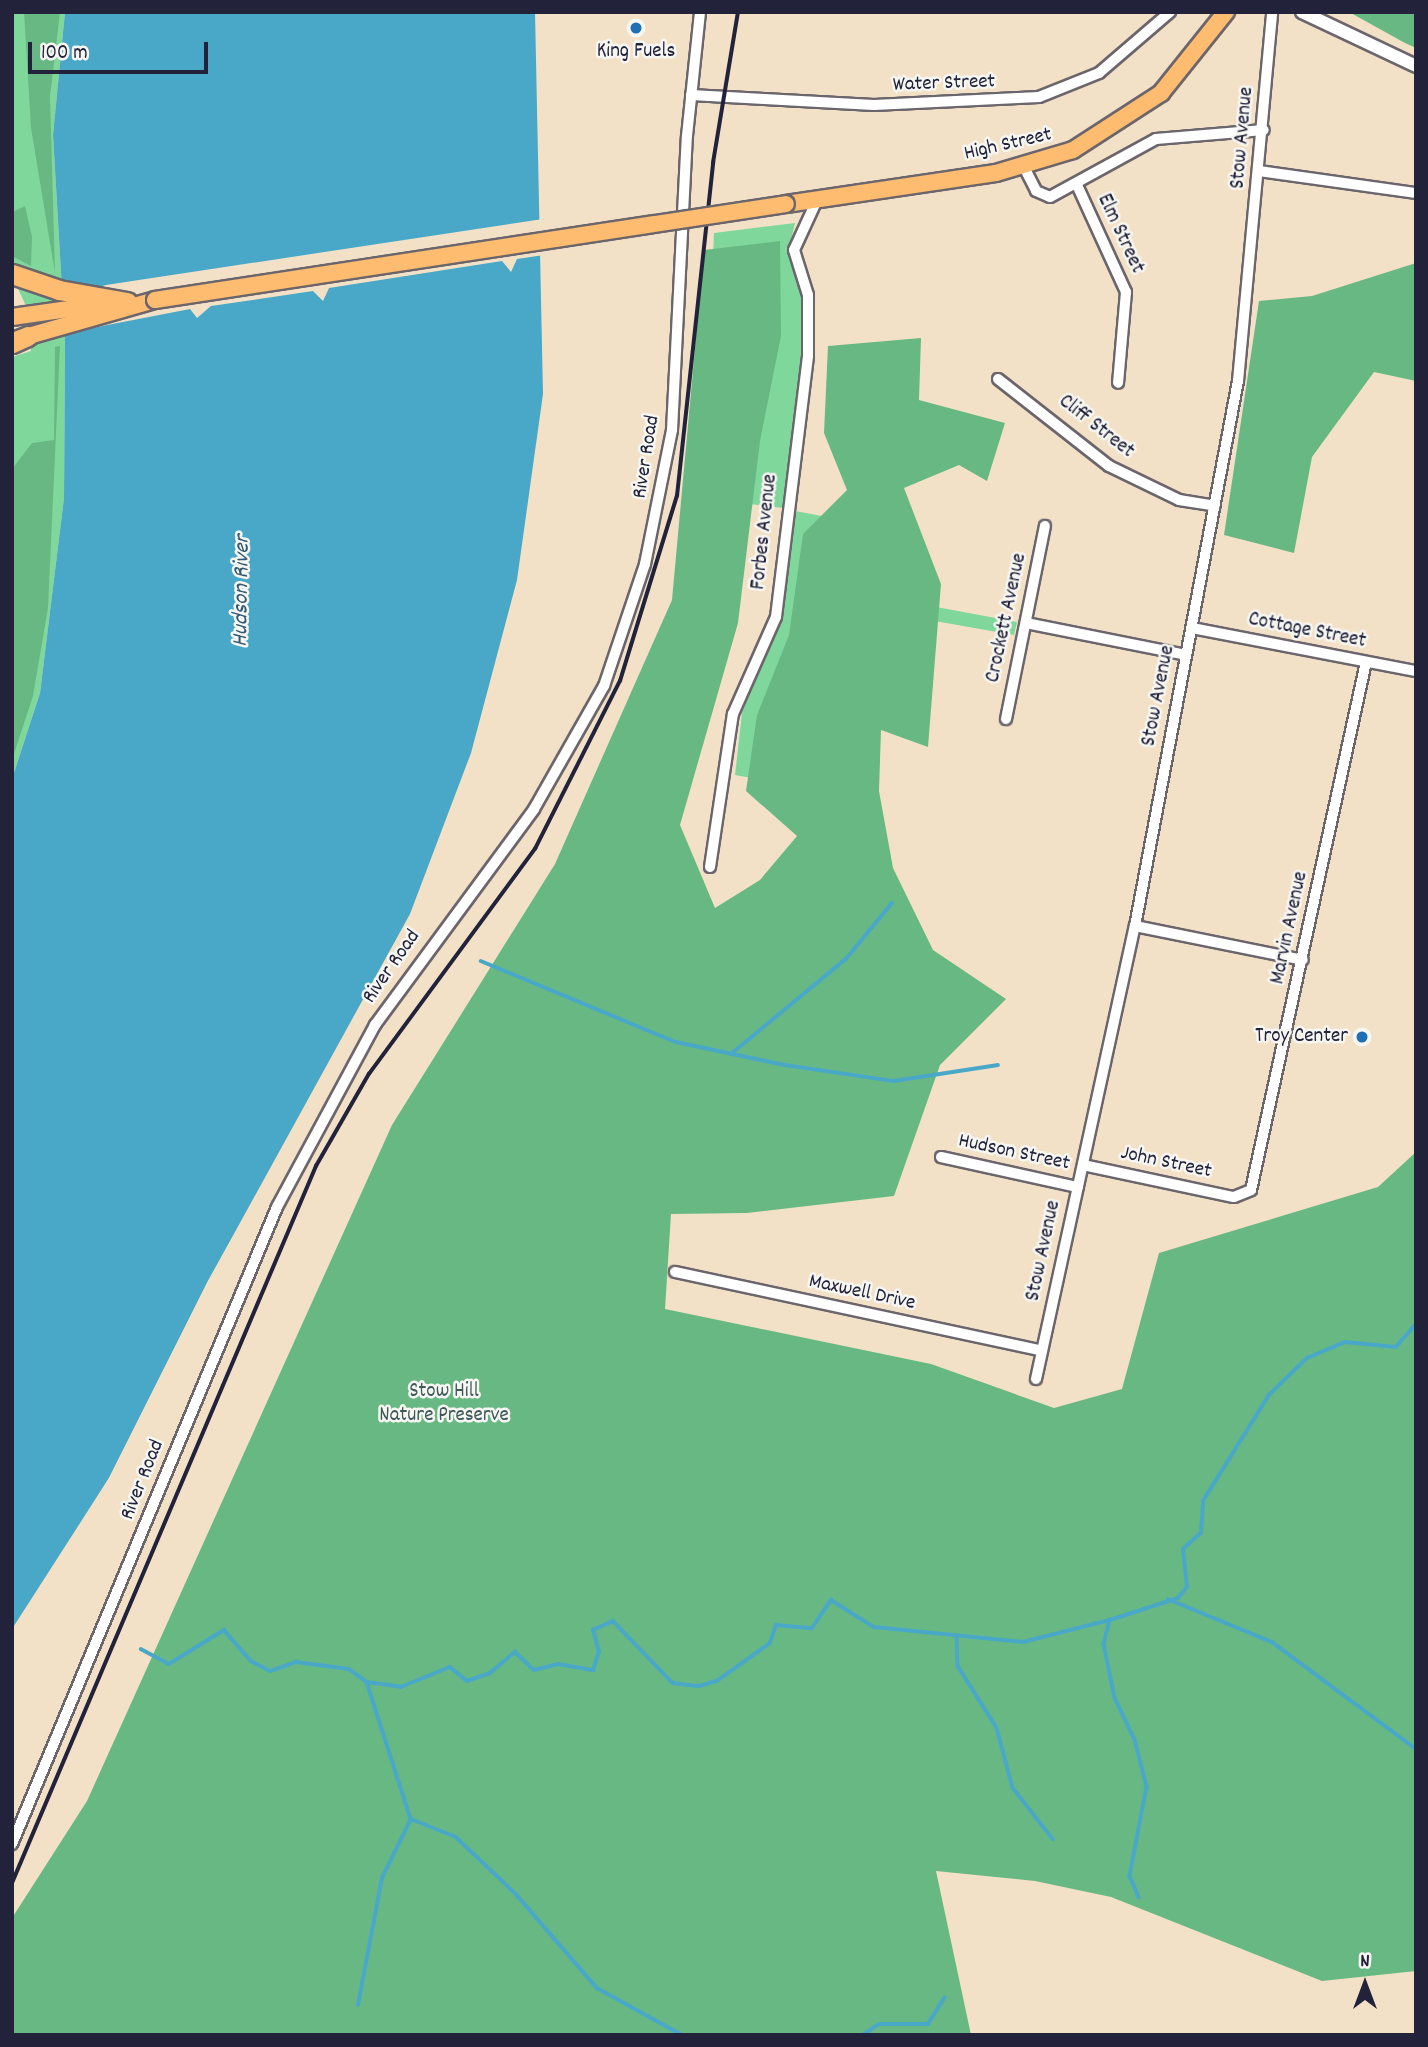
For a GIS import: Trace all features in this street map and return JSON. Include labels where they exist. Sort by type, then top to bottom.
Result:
[{"type":"highway","points":[[12,274],[59,290],[127,302]]},
{"type":"main road","name":"High Street","points":[[155,300],[1024,167],[1095,139],[1139,111],[1179,75],[1226,12]]},
{"type":"main road","points":[[12,317],[155,300]]},
{"type":"main road","points":[[18,340],[155,300]]},
{"type":"street","name":"River Road","points":[[12,1844],[277,1207],[375,1025],[534,809],[604,686],[645,564],[672,430],[691,95],[700,12]]},
{"type":"street","name":"Water Street","points":[[691,95],[874,105],[1039,97],[1099,72],[1170,12]]},
{"type":"street","name":"Stow Avenue","points":[[1036,1379],[1135,926],[1238,381],[1264,130],[1272,12]]},
{"type":"street","points":[[1302,12],[1416,66]]},
{"type":"street","points":[[1024,167],[1042,195],[1077,186],[1156,139],[1264,130]]},
{"type":"street","points":[[1259,171],[1416,193]]},
{"type":"street","name":"Elm Street","points":[[1077,186],[1126,292],[1118,383]]},
{"type":"street","name":"Forbes Avenue","points":[[710,867],[733,714],[776,617],[808,356],[808,295],[794,250],[817,199]]},
{"type":"street","name":"Cliff Street","points":[[998,379],[1109,466],[1180,500],[1215,506]]},
{"type":"street","name":"Crockett Avenue","points":[[1006,719],[1045,526]]},
{"type":"street","points":[[1026,623],[1186,655]]},
{"type":"street","name":"Cottage Street","points":[[1192,628],[1416,671]]},
{"type":"street","name":"Marvin Avenue","points":[[1241,1196],[1253,1184],[1366,662]]},
{"type":"street","points":[[1135,926],[1303,960]]},
{"type":"street","name":"Hudson Street","points":[[941,1157],[1078,1187]]},
{"type":"street","name":"John Street","points":[[1083,1165],[1241,1196]]},
{"type":"street","name":"Maxwell Drive","points":[[675,1272],[1042,1351]]},
{"type":"green space","points":[[12,12],[65,12],[53,135],[65,341],[64,498],[40,693],[12,779],[12,357],[31,351],[27,308],[12,276]]},
{"type":"green space","points":[[24,12],[60,12],[50,97],[55,273],[31,128]]},
{"type":"green space","points":[[1349,12],[1416,12],[1416,48],[1405,43]]},
{"type":"green space","points":[[25,206],[32,237],[31,266],[12,256],[12,212]]},
{"type":"green space","points":[[795,223],[789,249],[804,295],[804,348],[783,508],[741,503],[710,320],[714,233]]},
{"type":"green space","name":"Stow Hill Nature Preserve","points":[[780,241],[781,336],[760,441],[738,623],[680,825],[715,908],[760,880],[797,836],[746,791],[757,715],[789,635],[803,534],[847,490],[824,433],[828,346],[921,338],[919,400],[1005,423],[987,481],[959,465],[904,488],[941,584],[928,747],[881,730],[879,791],[893,868],[933,950],[1006,999],[940,1065],[894,1196],[747,1213],[671,1214],[665,1309],[931,1364],[1054,1408],[1122,1389],[1159,1253],[1378,1187],[1416,1152],[1416,1971],[1322,1981],[1111,1897],[1035,1881],[936,1871],[971,2035],[12,2035],[12,1918],[87,1801],[392,1125],[555,864],[672,600],[704,250]]},
{"type":"green space","points":[[1416,263],[1416,381],[1374,372],[1312,457],[1294,553],[1224,535],[1259,301],[1312,296]]},
{"type":"green space","points":[[60,346],[48,608],[33,696],[12,760],[12,469],[32,443],[54,440],[55,347]]},
{"type":"green space","points":[[795,511],[903,531],[888,598],[1017,622],[1014,635],[884,612],[839,794],[735,775],[742,713],[779,617]]},
{"type":"water","name":"Hudson River","points":[[65,12],[535,12],[543,394],[517,580],[471,753],[410,914],[208,1281],[109,1478],[12,1629],[12,779],[40,693],[64,498],[65,341],[53,135]]},
{"type":"pier","points":[[543,219],[544,255],[517,259],[511,272],[502,261],[329,288],[323,301],[313,291],[211,306],[197,318],[190,309],[61,334],[59,297],[106,285]]},
{"type":"pier","points":[[338,1049],[112,1479],[12,1633],[109,1478],[208,1281]]},
{"type":"waterway","points":[[731,1054],[846,959],[892,903]]},
{"type":"waterway","points":[[481,961],[676,1042],[785,1065],[894,1081],[998,1065]]},
{"type":"waterway","points":[[141,1649],[169,1664],[224,1630],[251,1661],[271,1671],[296,1662],[349,1669],[367,1682],[401,1687],[450,1667],[467,1681],[490,1673],[515,1652],[534,1670],[558,1664],[593,1670],[599,1652],[593,1630],[613,1621],[673,1683],[699,1686],[717,1681],[770,1643],[776,1625],[812,1628],[831,1600],[874,1627],[1023,1642],[1110,1620],[1178,1598],[1187,1587],[1183,1549],[1201,1533],[1203,1501],[1269,1395],[1307,1358],[1345,1342],[1396,1347],[1416,1324]]},
{"type":"waterway","points":[[1168,1599],[1272,1642],[1416,1749]]},
{"type":"waterway","points":[[1110,1620],[1104,1644],[1115,1698],[1135,1740],[1147,1787],[1130,1876],[1139,1897]]},
{"type":"waterway","points":[[957,1638],[958,1666],[997,1728],[1013,1788],[1053,1839]]},
{"type":"waterway","points":[[367,1682],[411,1819],[456,1837],[516,1894],[597,1988],[682,2035]]},
{"type":"waterway","points":[[358,2005],[382,1878],[411,1819]]},
{"type":"waterway","points":[[863,2035],[879,2024],[928,2024],[944,1998]]},
{"type":"railway","points":[[12,1883],[316,1166],[369,1074],[535,849],[620,681],[677,496],[713,163],[738,12]]},
{"type":"place","name":"King Fuels","points":[[636,28]]},
{"type":"place","name":"Troy Center","points":[[1362,1037]]}]
